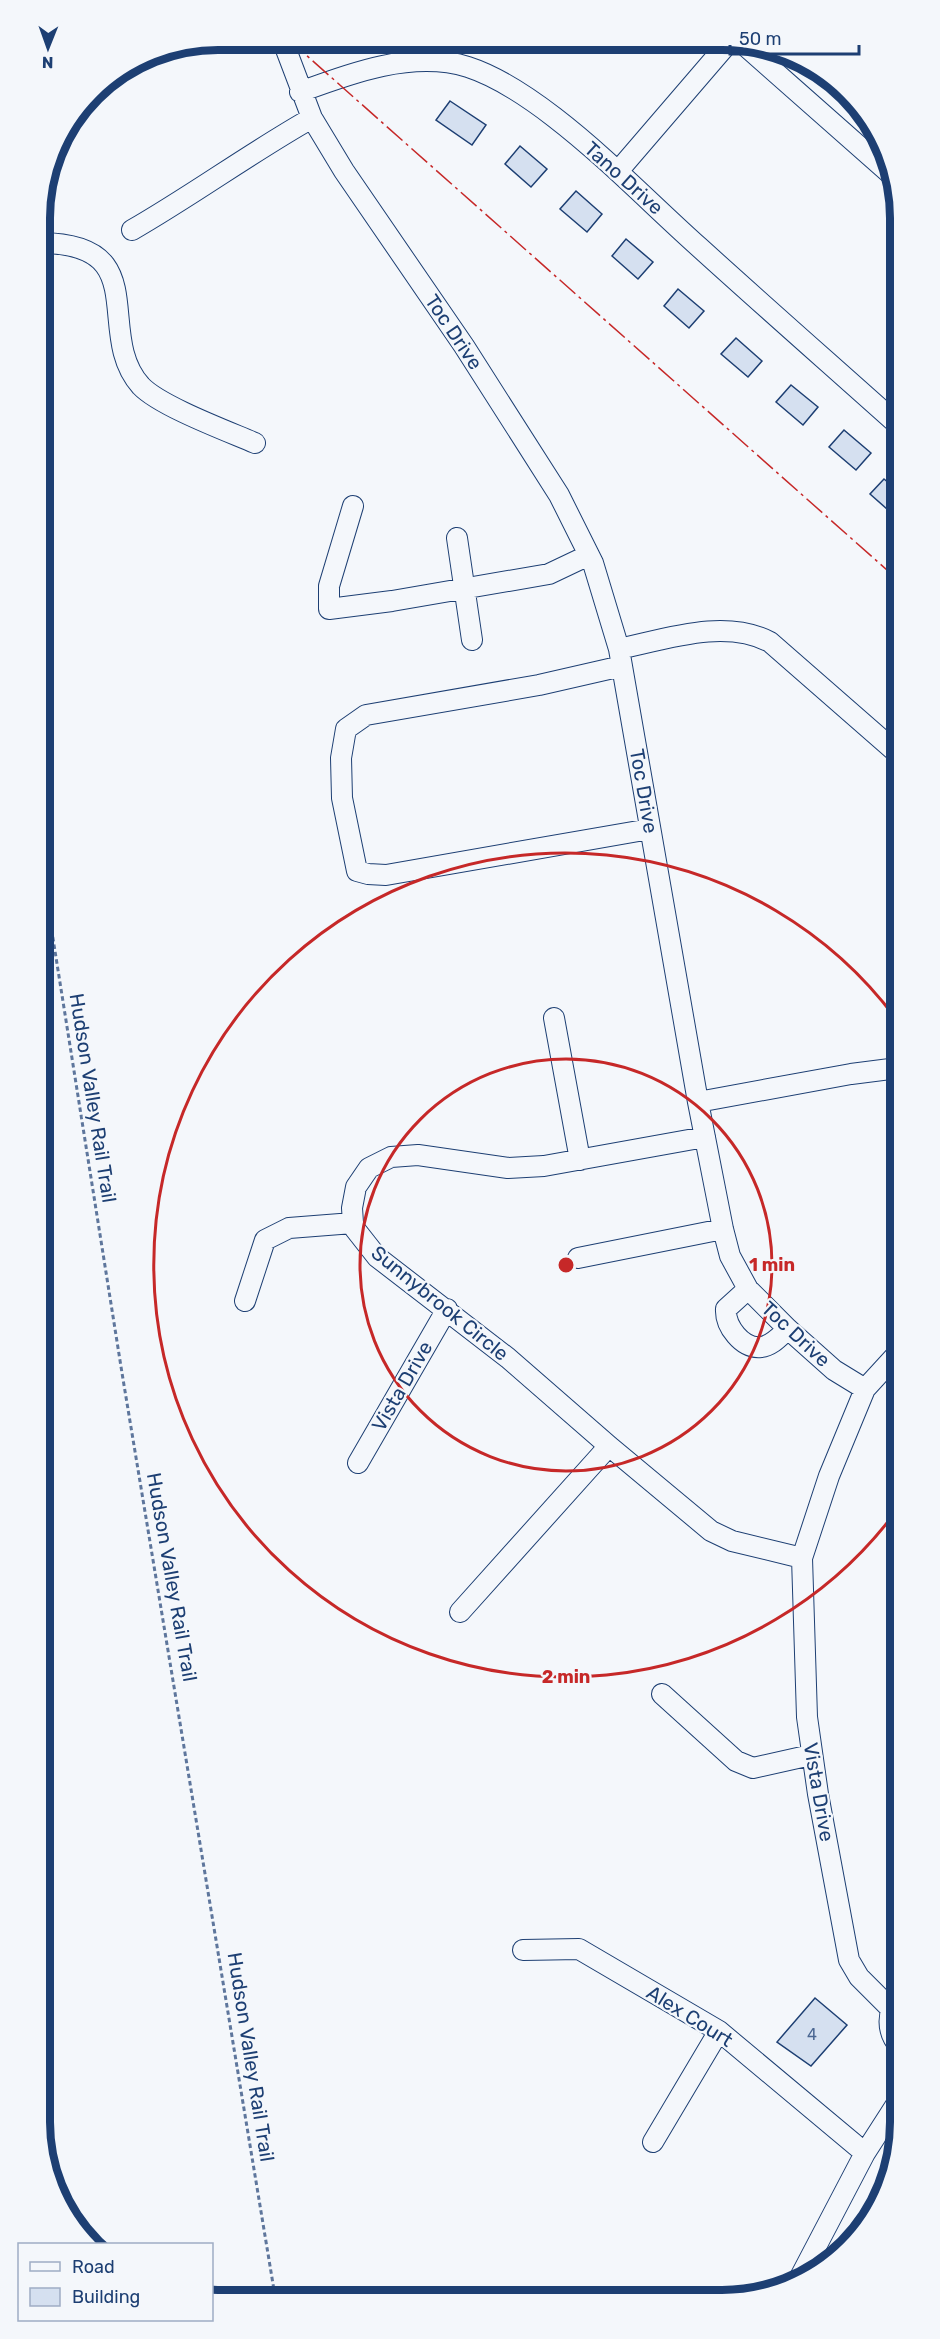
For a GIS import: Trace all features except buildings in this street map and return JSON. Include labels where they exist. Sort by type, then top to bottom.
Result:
[{"type":"street","name":"Toc Drive","points":[[286,50],[300,92],[312,118],[344,171],[464,346],[560,495],[589,555],[602,591],[620,658],[698,1102],[730,1256],[748,1288],[788,1329],[834,1370],[865,1389]]},
{"type":"street","points":[[619,170],[722,50]]},
{"type":"street","points":[[753,53],[883,167]]},
{"type":"street","name":"Tano Drive","points":[[300,92],[344,76],[386,66],[437,62],[468,67],[496,80],[540,106],[619,170],[697,246],[890,418]]},
{"type":"street","points":[[132,230],[196,191],[270,141],[312,118]]},
{"type":"street","points":[[50,243],[60,243],[88,250],[102,261],[113,280],[126,365],[142,387],[169,405],[255,443]]},
{"type":"street","points":[[353,506],[329,586],[330,609],[392,601],[549,574],[589,555]]},
{"type":"street","points":[[457,538],[472,640]]},
{"type":"street","points":[[650,829],[387,875],[357,871],[342,798],[341,758],[346,729],[366,715],[539,684],[694,633],[741,631],[758,635],[770,642],[890,747]]},
{"type":"street","points":[[554,1018],[580,1160]]},
{"type":"street","points":[[698,1102],[890,1069]]},
{"type":"street","points":[[245,1301],[265,1240],[289,1228],[353,1223],[352,1208],[356,1186],[369,1168],[391,1157],[418,1155],[508,1168],[544,1166],[705,1137]]},
{"type":"street","name":"Sunnybrook Circle","points":[[353,1223],[355,1229],[377,1257],[508,1358],[711,1531],[732,1540],[802,1558]]},
{"type":"street","points":[[578,1258],[723,1229]]},
{"type":"street","points":[[748,1288],[726,1309],[731,1329],[744,1342],[760,1348],[770,1345],[788,1329]]},
{"type":"street","name":"Vista Drive","points":[[358,1462],[447,1309]]},
{"type":"street","points":[[802,1558],[829,1476],[865,1389],[890,1362]]},
{"type":"street","points":[[460,1612],[609,1446]]},
{"type":"street","name":"Vista Drive","points":[[802,1558],[807,1717],[849,1960],[859,1977],[890,1998]]},
{"type":"street","points":[[662,1694],[736,1761],[753,1768],[812,1755]]},
{"type":"street","name":"Alex Court","points":[[523,1950],[579,1949],[719,2031],[865,2153]]},
{"type":"street","points":[[653,2142],[719,2031]]},
{"type":"street","points":[[805,2267],[865,2153],[890,2114]]},
{"type":"path","name":"Hudson Valley Rail Trail","points":[[50,920],[120,1362],[273,2289]]},
{"type":"power","points":[[300,50],[890,573]]}]
